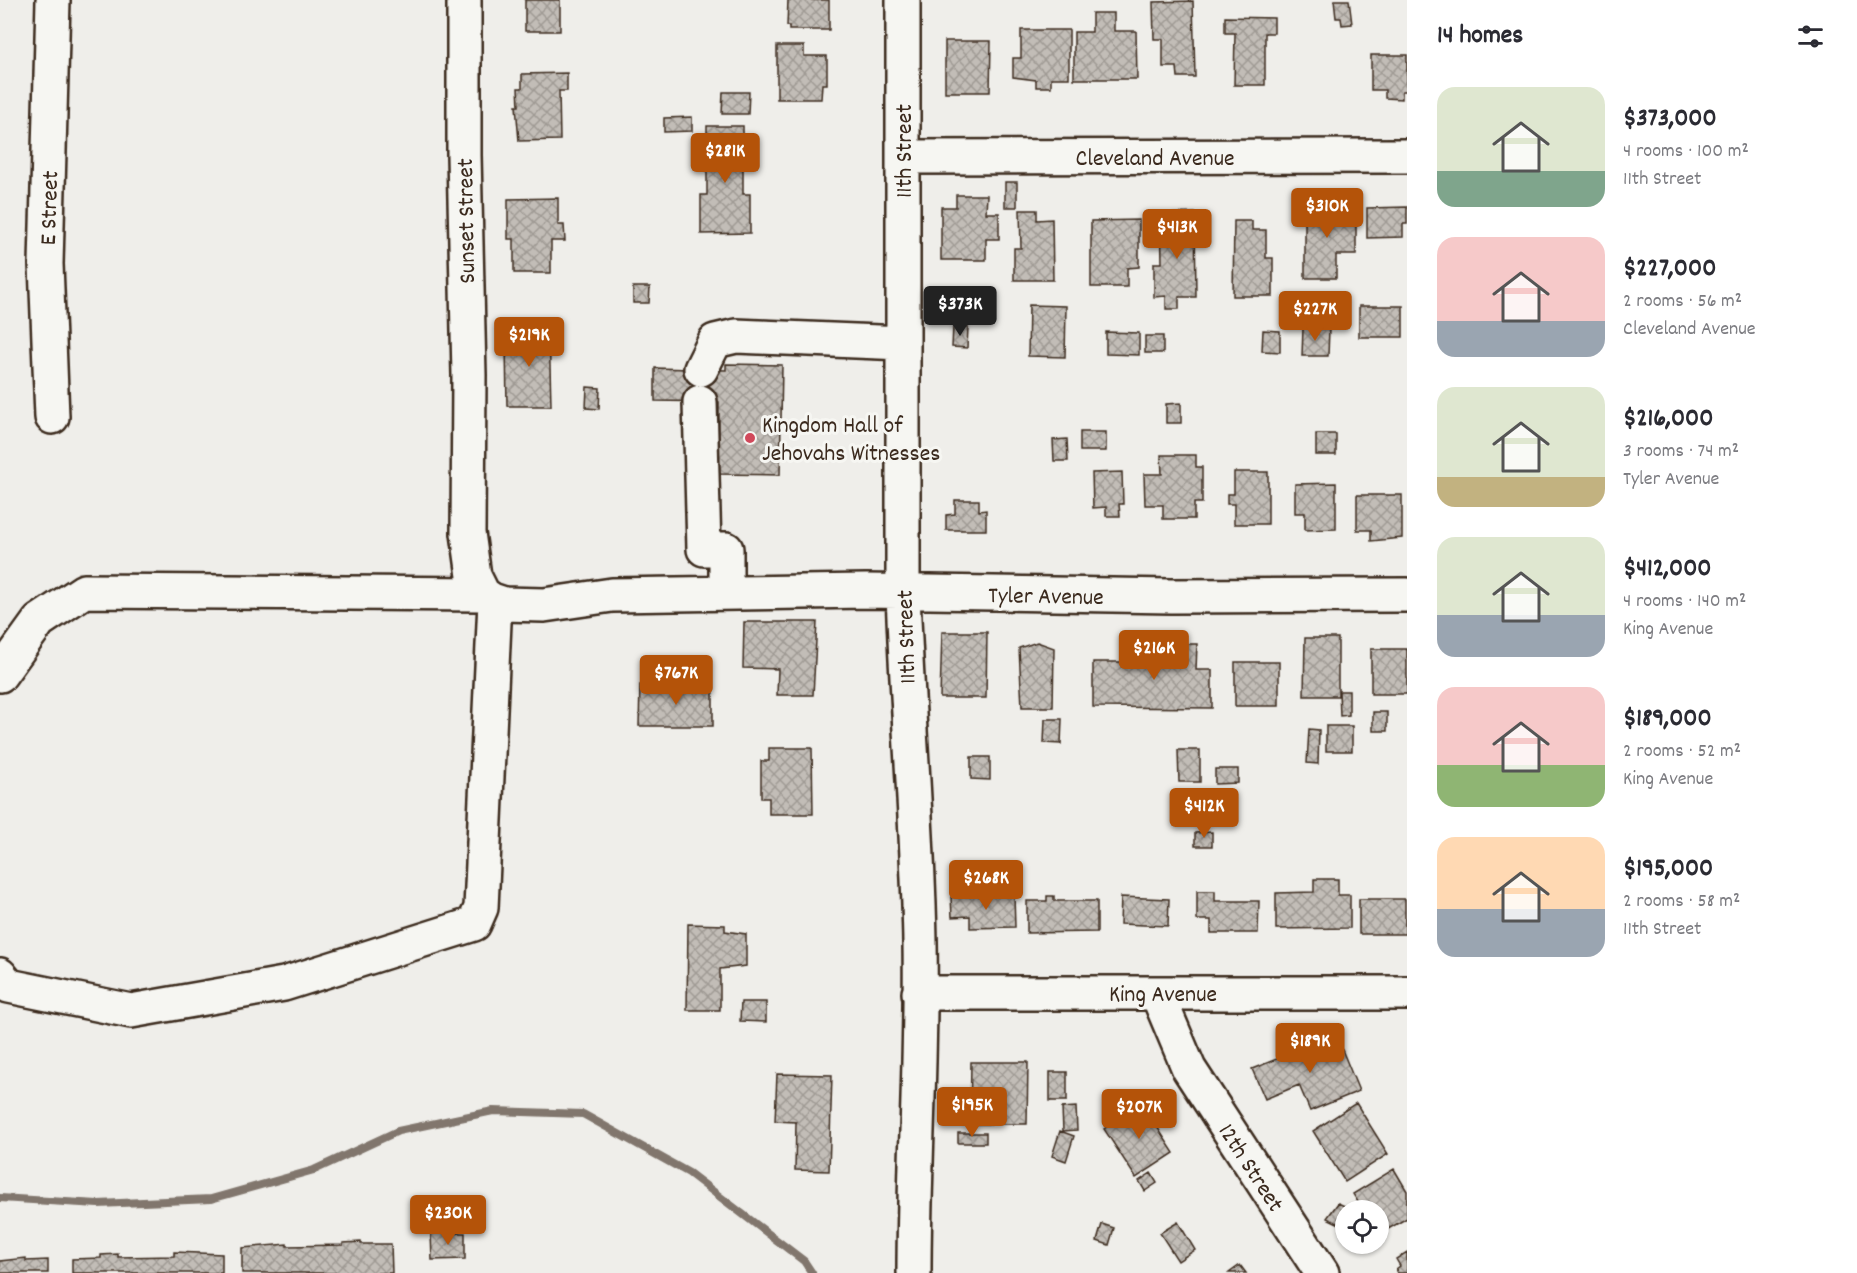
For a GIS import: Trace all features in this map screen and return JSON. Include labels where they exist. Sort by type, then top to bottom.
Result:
[{"type":"street","name":"E Street","points":[[52,417],[46,264],[53,0]]},
{"type":"street","name":"Sunset Street","points":[[464,0],[470,544],[474,576],[489,597]]},
{"type":"street","name":"11th Street","points":[[903,0],[903,593],[906,692],[916,809],[920,993],[914,1273]]},
{"type":"street","name":"Cleveland Avenue","points":[[903,157],[1407,156]]},
{"type":"street","points":[[701,369],[715,341],[736,336],[903,343]]},
{"type":"street","points":[[700,402],[704,549],[726,549],[726,591]]},
{"type":"street","name":"Tyler Avenue","points":[[0,675],[39,621],[84,591],[489,597],[544,605],[612,595],[726,591],[1407,595]]},
{"type":"street","points":[[0,975],[9,986],[131,1011],[284,984],[474,924],[481,908],[489,597]]},
{"type":"street","name":"King Avenue","points":[[920,993],[1407,993]]},
{"type":"street","name":"12th Street","points":[[1157,993],[1189,1069],[1322,1273]]},
{"type":"building","points":[[525,0],[560,0],[560,31],[525,31]]},
{"type":"building","points":[[788,0],[829,0],[829,30],[789,30],[787,26]]},
{"type":"building","points":[[1334,0],[1349,0],[1352,24],[1342,25],[1341,18],[1336,18]]},
{"type":"building","points":[[1193,1],[1195,77],[1178,77],[1177,67],[1163,67],[1163,39],[1154,39],[1153,2]]},
{"type":"building","points":[[1092,13],[1114,13],[1114,31],[1136,31],[1137,79],[1074,79],[1074,32],[1092,32]]},
{"type":"building","points":[[1225,17],[1274,18],[1274,33],[1265,33],[1265,85],[1234,85],[1235,33],[1225,33]]},
{"type":"building","points":[[1021,30],[1069,30],[1069,78],[1051,78],[1051,87],[1036,87],[1036,80],[1013,77],[1013,58],[1021,58]]},
{"type":"building","points":[[945,41],[991,41],[990,92],[945,92]]},
{"type":"building","points":[[777,46],[804,46],[804,56],[827,56],[827,84],[822,84],[821,99],[777,99]]},
{"type":"building","points":[[1371,55],[1407,55],[1407,91],[1402,91],[1402,99],[1385,98],[1385,90],[1371,90]]},
{"type":"building","points":[[567,73],[567,91],[559,91],[560,140],[519,141],[516,106],[519,106],[518,88],[522,88],[522,74]]},
{"type":"building","points":[[723,92],[749,92],[748,114],[722,114]]},
{"type":"building","points":[[692,117],[692,131],[664,132],[664,118]]},
{"type":"building","points":[[707,126],[743,126],[743,194],[750,194],[750,233],[701,234],[701,195],[707,195]]},
{"type":"building","points":[[1005,182],[1017,182],[1017,207],[1005,207]]},
{"type":"building","points":[[956,195],[987,195],[986,213],[999,213],[999,239],[986,239],[986,260],[941,260],[941,207],[956,207]]},
{"type":"building","points":[[558,198],[558,225],[564,225],[565,241],[551,241],[551,273],[514,273],[514,239],[508,239],[508,199]]},
{"type":"building","points":[[1313,198],[1329,198],[1329,207],[1337,207],[1337,218],[1356,218],[1356,255],[1336,255],[1336,278],[1305,278],[1305,206],[1313,206]]},
{"type":"building","points":[[1407,207],[1407,224],[1403,224],[1403,237],[1367,238],[1367,208]]},
{"type":"building","points":[[1020,210],[1037,210],[1037,220],[1052,219],[1053,280],[1014,280],[1014,248],[1021,248]]},
{"type":"building","points":[[1195,213],[1196,297],[1179,297],[1179,309],[1166,309],[1166,296],[1154,297],[1154,263],[1162,263],[1161,214]]},
{"type":"building","points":[[1139,220],[1139,267],[1127,268],[1127,287],[1091,287],[1091,221]]},
{"type":"building","points":[[1234,221],[1252,221],[1252,230],[1266,230],[1266,258],[1273,258],[1273,296],[1233,296]]},
{"type":"building","points":[[633,287],[650,287],[649,303],[633,303]]},
{"type":"building","points":[[1029,305],[1066,306],[1065,357],[1028,356]]},
{"type":"building","points":[[1359,306],[1403,306],[1403,337],[1359,337]]},
{"type":"building","points":[[549,326],[551,406],[507,406],[506,344],[514,344],[514,327]]},
{"type":"building","points":[[953,327],[968,327],[967,348],[952,347]]},
{"type":"building","points":[[1303,328],[1329,329],[1328,356],[1302,356]]},
{"type":"building","points":[[1263,330],[1280,331],[1280,352],[1262,351]]},
{"type":"building","points":[[1106,332],[1139,333],[1139,355],[1106,354]]},
{"type":"building","points":[[1145,336],[1163,336],[1163,353],[1145,353]]},
{"type":"building","name":"Kingdom Hall of Jehovahs Witnesses","points":[[726,364],[782,365],[780,475],[718,474],[719,402],[655,401],[655,368],[726,370]]},
{"type":"building","points":[[587,387],[600,388],[599,409],[586,408]]},
{"type":"building","points":[[1181,403],[1181,423],[1166,423],[1166,404]]},
{"type":"building","points":[[1080,432],[1106,432],[1106,451],[1080,451]]},
{"type":"building","points":[[1316,434],[1336,434],[1336,455],[1316,455]]},
{"type":"building","points":[[1067,439],[1068,461],[1054,461],[1053,440]]},
{"type":"building","points":[[1161,455],[1196,455],[1196,467],[1202,467],[1202,503],[1194,503],[1194,519],[1163,519],[1163,505],[1145,505],[1144,474],[1162,474]]},
{"type":"building","points":[[1122,472],[1123,504],[1119,504],[1120,516],[1106,516],[1106,507],[1093,508],[1092,473]]},
{"type":"building","points":[[1234,472],[1268,472],[1268,524],[1234,524],[1234,504],[1227,504],[1227,494],[1234,494]]},
{"type":"building","points":[[1336,483],[1336,529],[1305,530],[1305,513],[1295,513],[1295,484]]},
{"type":"building","points":[[1357,495],[1402,495],[1402,538],[1371,541],[1371,530],[1357,530]]},
{"type":"building","points":[[955,500],[979,500],[979,511],[986,510],[986,530],[946,530],[946,515],[955,514]]},
{"type":"building","points":[[744,622],[817,622],[813,695],[777,695],[778,669],[743,668]]},
{"type":"building","points":[[942,632],[987,632],[986,698],[940,698]]},
{"type":"building","points":[[1305,638],[1338,638],[1338,696],[1304,696]]},
{"type":"building","points":[[1037,642],[1054,648],[1053,707],[1022,707],[1019,648]]},
{"type":"building","points":[[1161,644],[1197,644],[1196,670],[1212,670],[1212,708],[1093,707],[1093,662],[1145,662],[1145,653],[1161,653]]},
{"type":"building","points":[[1371,649],[1407,649],[1407,694],[1371,694]]},
{"type":"building","points":[[1235,662],[1279,662],[1279,706],[1235,706]]},
{"type":"building","points":[[640,685],[713,685],[713,726],[639,726]]},
{"type":"building","points":[[1339,691],[1349,691],[1349,715],[1340,716]]},
{"type":"building","points":[[1373,712],[1387,712],[1387,731],[1373,731]]},
{"type":"building","points":[[1045,719],[1062,719],[1061,744],[1044,743]]},
{"type":"building","points":[[1326,726],[1352,726],[1352,751],[1326,751]]},
{"type":"building","points":[[1309,729],[1319,730],[1318,764],[1307,763]]},
{"type":"building","points":[[769,748],[812,748],[813,814],[769,814],[769,798],[761,798],[761,761],[769,761]]},
{"type":"building","points":[[1178,750],[1200,750],[1200,782],[1179,782]]},
{"type":"building","points":[[971,757],[990,757],[990,780],[971,779]]},
{"type":"building","points":[[1215,769],[1238,769],[1238,783],[1215,784]]},
{"type":"building","points":[[1212,832],[1212,846],[1195,846],[1195,833]]},
{"type":"building","points":[[1314,879],[1338,879],[1338,895],[1350,895],[1350,928],[1276,929],[1276,893],[1314,892]]},
{"type":"building","points":[[1197,891],[1215,891],[1215,901],[1259,901],[1258,933],[1211,933],[1211,920],[1197,920]]},
{"type":"building","points":[[1014,895],[1015,927],[970,928],[970,916],[952,917],[951,897]]},
{"type":"building","points":[[1047,896],[1054,896],[1054,901],[1097,901],[1097,932],[1027,933],[1027,901],[1047,901]]},
{"type":"building","points":[[1121,897],[1169,899],[1168,926],[1120,924]]},
{"type":"building","points":[[1359,899],[1405,899],[1405,934],[1359,934]]},
{"type":"building","points":[[688,924],[725,925],[725,931],[746,934],[746,966],[720,969],[720,1010],[687,1010]]},
{"type":"building","points":[[741,1002],[766,1002],[766,1022],[740,1021]]},
{"type":"building","points":[[1336,1035],[1359,1091],[1310,1111],[1299,1085],[1265,1099],[1252,1069]]},
{"type":"building","points":[[971,1062],[1028,1062],[1027,1124],[970,1124]]},
{"type":"building","points":[[1050,1072],[1067,1072],[1067,1101],[1050,1101]]},
{"type":"building","points":[[777,1074],[832,1075],[829,1171],[795,1170],[796,1122],[775,1121]]},
{"type":"building","points":[[1141,1102],[1174,1153],[1136,1178],[1104,1129]]},
{"type":"building","points":[[1356,1103],[1388,1154],[1345,1182],[1313,1131]]},
{"type":"building","points":[[1076,1107],[1077,1130],[1063,1131],[1062,1108]]},
{"type":"building","points":[[1060,1131],[1074,1136],[1066,1161],[1052,1156]]},
{"type":"building","points":[[958,1133],[986,1133],[986,1143],[958,1143]]},
{"type":"building","points":[[1394,1169],[1407,1191],[1407,1218],[1389,1229],[1389,1200],[1357,1200],[1353,1194]]},
{"type":"building","points":[[1151,1173],[1157,1183],[1145,1191],[1139,1181]]},
{"type":"building","points":[[1335,1207],[1335,1222],[1327,1218]]},
{"type":"building","points":[[1178,1222],[1195,1250],[1178,1261],[1160,1233]]},
{"type":"building","points":[[1102,1224],[1114,1228],[1109,1245],[1097,1241]]},
{"type":"building","points":[[431,1233],[465,1233],[465,1259],[432,1260]]},
{"type":"building","points":[[361,1242],[361,1244],[391,1244],[392,1273],[242,1273],[242,1248],[287,1244],[287,1246],[343,1245],[343,1243]]},
{"type":"building","points":[[174,1252],[222,1254],[222,1273],[72,1273],[72,1259],[101,1258],[101,1255],[118,1254],[118,1257],[174,1256]]},
{"type":"building","points":[[1407,1252],[1407,1273],[1398,1273],[1396,1269],[1400,1266],[1396,1259]]},
{"type":"building","points":[[26,1258],[26,1261],[48,1260],[48,1273],[0,1273],[0,1261]]},
{"type":"building","points":[[1240,1265],[1246,1273],[1229,1273]]},
{"type":"waterway","points":[[0,1198],[98,1204],[211,1199],[314,1170],[398,1131],[493,1111],[583,1114],[689,1173],[804,1261],[812,1273]]},
{"type":"place","name":"Kingdom Hall of Jehovahs Witnesses","points":[[750,438]]}]
